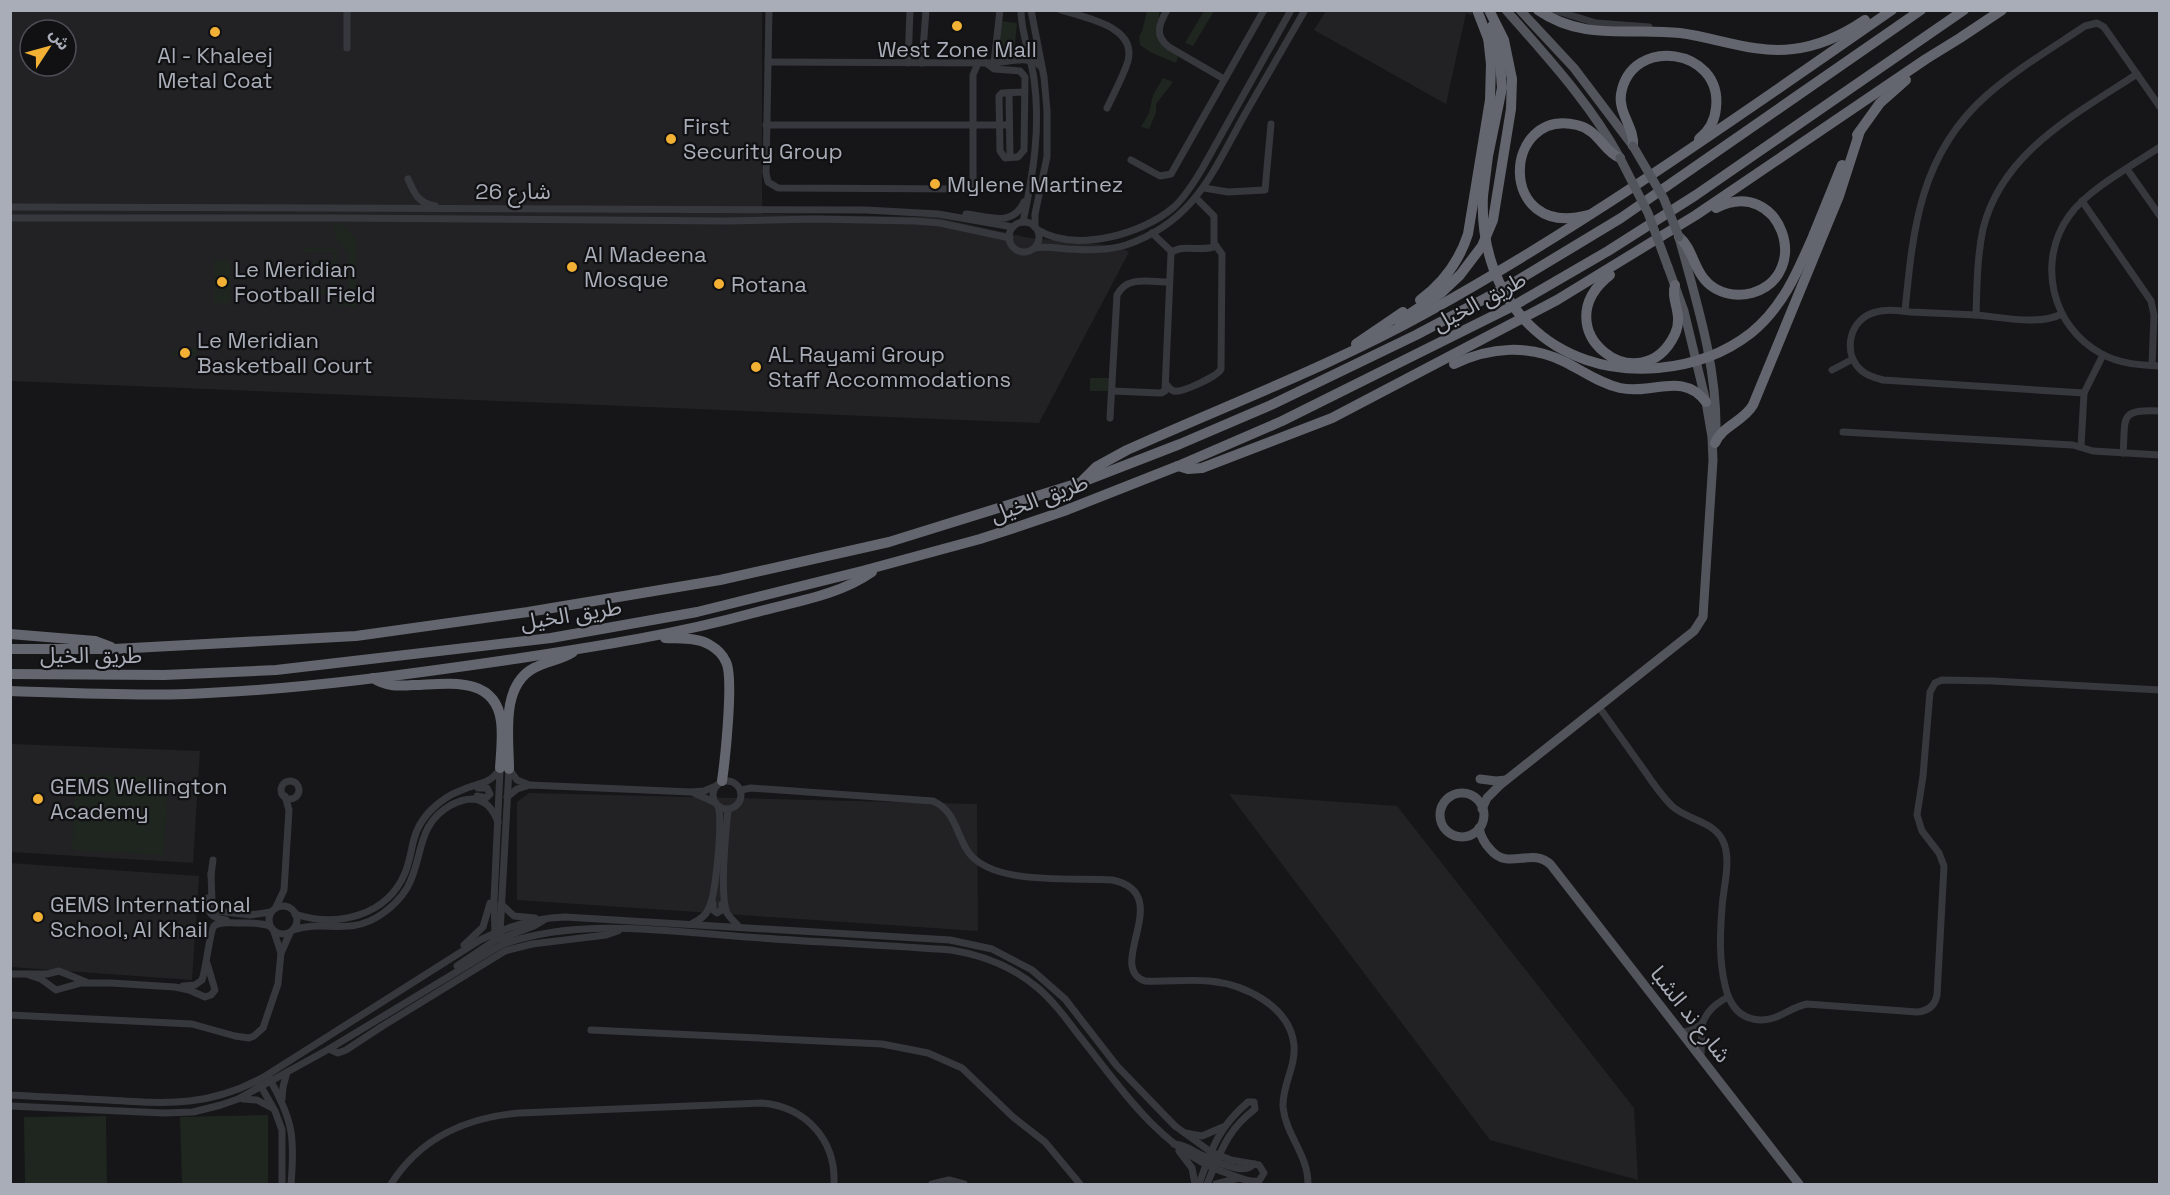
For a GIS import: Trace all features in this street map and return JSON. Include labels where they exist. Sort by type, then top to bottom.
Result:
[{"type":"highway","points":[[1477,10],[1488,37],[1495,64],[1494,126]]},
{"type":"highway","points":[[1538,10],[1565,24],[1591,31],[1678,33],[1757,49],[1792,49],[1816,45],[1839,36],[1880,10]]},
{"type":"highway","points":[[1082,482],[1096,467],[1127,450],[1373,341],[1517,262],[1675,161],[1892,10]]},
{"type":"highway","name":"طريق الخيل","points":[[10,649],[114,649],[356,636],[528,612],[664,590],[773,569],[889,542],[1082,482],[1271,405],[1407,340],[1505,288],[1629,213],[1921,10]]},
{"type":"highway","name":"طريق الخيل","points":[[10,675],[164,675],[276,670],[516,642],[625,626],[697,612],[879,567],[1020,526],[1178,466],[1335,396],[1472,328],[1553,284],[1696,195],[1964,10]]},
{"type":"highway","points":[[1178,466],[1188,469],[1202,468],[1315,425],[1518,322],[1696,216],[2002,10]]},
{"type":"highway","points":[[1489,11],[1502,79],[1483,196],[1482,221],[1489,258],[1505,293],[1519,314],[1542,336],[1562,350],[1590,362],[1619,369],[1663,368],[1713,356],[1760,325],[1782,300],[1836,190]]},
{"type":"highway","points":[[1373,341],[1385,330],[1433,299],[1454,282],[1477,254],[1491,227],[1495,213],[1512,89],[1507,49],[1499,27],[1489,11]]},
{"type":"highway","points":[[1336,358],[1430,292],[1450,271],[1461,252],[1470,225],[1490,100],[1491,64],[1488,37]]},
{"type":"highway","points":[[1633,147],[1633,135],[1624,115],[1621,101],[1623,87],[1630,73],[1645,60],[1658,56],[1680,56],[1703,69],[1712,81],[1717,104],[1713,120],[1705,135],[1680,153],[1675,161]]},
{"type":"highway","points":[[1715,443],[1721,433],[1745,416],[1753,405],[1860,131],[1887,96],[1921,69],[1926,59]]},
{"type":"highway","points":[[1597,212],[1572,218],[1562,218],[1543,212],[1529,200],[1520,183],[1520,159],[1530,141],[1553,125],[1578,125],[1599,137],[1613,155],[1620,158]]},
{"type":"highway","points":[[1679,237],[1684,241],[1690,265],[1716,289],[1726,293],[1746,295],[1756,292],[1778,275],[1785,256],[1785,246],[1780,226],[1769,211],[1746,201],[1734,201],[1696,216]]},
{"type":"highway","points":[[1630,257],[1624,267],[1600,284],[1588,304],[1587,322],[1590,335],[1608,357],[1635,364],[1649,360],[1665,348],[1674,336],[1678,322],[1675,285]]},
{"type":"highway","points":[[1361,403],[1370,404],[1474,355],[1507,349],[1552,356],[1602,382],[1620,388],[1640,389],[1681,385],[1699,393],[1706,402]]},
{"type":"highway","points":[[10,691],[188,694],[248,690],[373,678],[577,649],[644,638],[723,621],[834,591],[858,581],[879,567]]},
{"type":"highway","points":[[10,634],[99,641],[114,649]]},
{"type":"highway","points":[[644,638],[695,639],[714,647],[726,662],[729,682],[719,784]]},
{"type":"highway","points":[[504,768],[510,703],[517,684],[532,669],[561,659],[577,649]]},
{"type":"highway","points":[[373,678],[384,684],[397,686],[465,684],[483,691],[495,703],[501,718],[504,768]]},
{"type":"main road","points":[[1468,836],[1479,828],[1483,819],[1482,808],[1487,798],[1503,783],[1700,624],[1705,608],[1713,456],[1706,402],[1687,325],[1675,285],[1648,213],[1620,158],[1595,117],[1506,10]]},
{"type":"main road","points":[[1520,10],[1562,53],[1633,147],[1664,199],[1679,237]]},
{"type":"main road","points":[[1690,265],[1707,342],[1716,407],[1708,551]]},
{"type":"main road","points":[[1480,778],[1503,783]]},
{"type":"main road","points":[[1503,783],[1483,795],[1451,796],[1444,803],[1440,813],[1442,822],[1447,830],[1458,837],[1468,836],[1478,840],[1493,857],[1503,862],[1514,863],[1535,859],[1553,868]]},
{"type":"main road","points":[[1473,797],[1482,808]]},
{"type":"main road","points":[[1479,828],[1484,841],[1498,857],[1512,861],[1537,856],[1547,861],[1553,868]]},
{"type":"main road","name":"شارع ند الشبا","points":[[1553,868],[1798,1185]]},
{"type":"street","points":[[347,10],[347,48]]},
{"type":"street","points":[[770,10],[766,125],[766,176],[770,184],[776,187],[942,190],[965,190],[972,184],[973,75],[986,63],[1000,10]]},
{"type":"street","points":[[908,63],[910,10]]},
{"type":"street","points":[[922,63],[926,10]]},
{"type":"street","points":[[1021,10],[1034,74],[1037,138],[1023,222]]},
{"type":"street","points":[[1061,10],[1112,27],[1125,39],[1128,60],[1107,108]]},
{"type":"street","points":[[1167,10],[1159,25],[1161,40],[1224,79]]},
{"type":"street","points":[[1131,160],[1160,176],[1171,174],[1264,10]]},
{"type":"street","points":[[1023,222],[1058,238],[1107,238],[1136,230],[1175,206],[1202,169],[1291,10]]},
{"type":"street","points":[[1023,222],[1013,227],[1010,238],[1017,250],[1026,252],[1035,248],[1047,247],[1088,250],[1125,245],[1174,220],[1204,188],[1305,10]]},
{"type":"street","points":[[1554,10],[1596,23],[1664,27],[1678,33]]},
{"type":"street","points":[[1032,12],[1047,94],[1047,157],[1035,214],[1039,241],[1035,248]]},
{"type":"street","points":[[1905,311],[1914,230],[1923,194],[1944,149],[1958,127],[1972,108],[2006,80],[2093,23],[2101,24],[2160,107]]},
{"type":"street","points":[[1012,62],[1023,55],[1026,42]]},
{"type":"street","points":[[768,62],[986,63],[1031,60],[1042,68]]},
{"type":"street","points":[[1012,62],[1026,66],[1034,74]]},
{"type":"street","points":[[986,63],[994,69],[1023,72],[1025,77],[1024,150],[1020,156],[1003,157],[1000,154],[999,96],[1002,93],[1024,92]]},
{"type":"street","points":[[1976,315],[1980,250],[1984,227],[1991,205],[2004,181],[2021,159],[2041,140],[2137,74]]},
{"type":"street","points":[[1009,93],[1010,157]]},
{"type":"street","points":[[1204,188],[1228,192],[1265,190],[1271,124]]},
{"type":"street","points":[[766,125],[973,127],[1009,125]]},
{"type":"street","points":[[2082,201],[2151,301],[2154,315],[2156,366],[2128,363],[2103,354],[2080,339],[2062,314],[2052,282],[2054,251],[2063,225],[2082,201],[2160,147]]},
{"type":"street","points":[[2127,169],[2160,216]]},
{"type":"street","points":[[1212,175],[1218,190]]},
{"type":"street","points":[[408,179],[413,192],[420,201],[449,209]]},
{"type":"street","points":[[949,215],[1010,218],[1020,210],[1029,191]]},
{"type":"street","points":[[1167,385],[1172,390],[1179,391],[1216,376],[1220,371],[1222,254],[1214,242],[1214,216],[1196,198]]},
{"type":"street","name":"شارع 26","points":[[10,207],[866,210],[949,215],[1013,227]]},
{"type":"street","points":[[22,218],[25,207]]},
{"type":"street","points":[[396,219],[407,209]]},
{"type":"street","points":[[864,221],[868,215],[866,210]]},
{"type":"street","name":"شارع 26","points":[[10,218],[864,221],[940,223],[1010,238]]},
{"type":"street","points":[[1152,233],[1172,251]]},
{"type":"street","points":[[1172,251],[1208,249],[1216,246]]},
{"type":"street","points":[[1112,391],[1163,393],[1167,385],[1169,282],[1172,251]]},
{"type":"street","points":[[1110,418],[1115,302],[1118,292],[1124,284],[1130,282],[1169,282]]},
{"type":"street","points":[[2062,314],[2039,320],[1879,311],[1871,313],[1859,322],[1851,334],[1850,342],[1853,359],[1860,370],[1866,374],[1892,381],[2084,393]]},
{"type":"street","points":[[2081,447],[2084,393],[2103,354]]},
{"type":"street","points":[[1832,370],[1853,359]]},
{"type":"street","points":[[2123,453],[2126,420],[2129,414],[2138,410],[2160,411]]},
{"type":"street","points":[[1843,432],[2081,447],[2093,451],[2160,455]]},
{"type":"street","points":[[1599,707],[1664,798],[1680,813],[1712,827],[1725,843],[1720,947],[1723,977],[1732,1006],[1740,1014],[1760,1020],[1776,1018],[1793,1008],[1807,1004],[1920,1012],[1935,1003],[1944,867],[1939,853],[1922,831],[1917,810],[1923,776],[1930,692],[1935,683],[1941,680],[1993,681],[2160,690]]},
{"type":"street","points":[[504,768],[517,780],[530,785],[691,792],[704,791],[732,781],[741,790]]},
{"type":"street","points":[[212,873],[212,902],[217,911],[250,915],[284,906],[323,920],[338,920],[359,915],[378,906],[393,892],[404,874],[412,843],[423,820],[442,801],[466,788],[490,780],[504,768]]},
{"type":"street","points":[[499,938],[507,798],[504,768]]},
{"type":"street","points":[[455,956],[458,949],[483,927],[488,917],[494,887],[504,768]]},
{"type":"street","points":[[280,953],[297,924],[285,890],[289,810],[282,788],[283,784],[289,781],[298,786],[298,793],[289,810]]},
{"type":"street","points":[[719,784],[713,794],[720,815],[716,891],[712,908],[717,913],[723,908],[721,891],[724,881]]},
{"type":"street","points":[[507,798],[517,789],[530,785]]},
{"type":"street","points":[[213,860],[208,911],[214,918],[233,922],[258,923],[284,934],[309,926],[348,927],[368,922],[384,913],[407,888],[414,874],[422,840],[428,827],[444,810],[468,796],[484,798],[490,794],[490,791],[485,788],[466,788]]},
{"type":"street","points":[[741,790],[755,788],[933,801],[951,815],[972,856],[997,872],[1018,876],[1112,880],[1125,884],[1135,894],[1140,910],[1139,929],[1131,964],[1137,976],[1145,981],[1207,981],[1233,986],[1272,1006],[1287,1024],[1292,1035],[1294,1052],[1284,1094],[1284,1111],[1288,1127],[1305,1161],[1308,1185]]},
{"type":"street","points":[[691,792],[728,810],[740,801],[741,790]]},
{"type":"street","points":[[285,796],[290,798],[296,796]]},
{"type":"street","points":[[458,802],[470,799],[483,802],[492,810],[498,822]]},
{"type":"street","points":[[728,810],[724,881],[727,912],[739,927]]},
{"type":"street","points":[[692,924],[708,910],[716,880]]},
{"type":"street","points":[[494,887],[501,942],[502,938],[534,926],[546,918]]},
{"type":"street","points":[[10,1015],[192,1024],[249,1038],[261,1031],[275,998],[280,953],[269,919],[285,890]]},
{"type":"street","points":[[269,1078],[288,1071],[329,1049],[451,974],[460,963],[499,938],[530,936],[564,930],[621,930],[941,949],[989,959],[1016,972],[1045,995],[1126,1096],[1174,1144],[1192,1158],[1213,1160],[1237,1161],[1261,1166],[1264,1170],[1261,1180],[1255,1182],[1240,1177],[1213,1160],[1123,1073],[1057,992],[1032,970],[980,945],[950,940],[692,924],[565,917],[518,917],[508,912],[501,904]]},
{"type":"street","points":[[238,1100],[455,956],[546,918]]},
{"type":"street","points":[[175,987],[200,982],[207,963],[212,928],[218,924],[233,922]]},
{"type":"street","points":[[329,1049],[338,1053],[346,1050],[497,954],[532,944],[606,935],[621,930]]},
{"type":"street","points":[[29,975],[41,979],[56,990],[88,982],[175,987],[205,997],[212,995],[214,986],[207,963]]},
{"type":"street","points":[[10,974],[29,975],[59,971],[88,982]]},
{"type":"street","points":[[1681,1033],[1702,1024],[1713,1006],[1728,997]]},
{"type":"street","points":[[381,1026],[388,1013]]},
{"type":"street","points":[[1701,1059],[1702,1024]]},
{"type":"street","points":[[591,1030],[882,1044],[928,1053],[950,1061],[968,1072],[1013,1117],[1045,1142],[1080,1185]]},
{"type":"street","points":[[283,1104],[283,1087],[288,1071]]},
{"type":"street","points":[[269,1078],[289,1118],[294,1141],[291,1185]]},
{"type":"street","points":[[10,1095],[179,1103],[219,1097],[259,1084]]},
{"type":"street","points":[[259,1084],[275,1111],[283,1136],[282,1185]]},
{"type":"street","points":[[10,1106],[179,1113],[208,1109],[238,1100],[257,1100],[275,1111]]},
{"type":"street","points":[[1183,1132],[1205,1135],[1225,1126],[1248,1102],[1255,1104],[1255,1109],[1229,1134],[1197,1185]]},
{"type":"street","points":[[391,1185],[405,1164],[431,1141],[462,1125],[492,1116],[751,1103],[782,1106],[801,1115],[814,1125],[832,1156],[834,1185]]},
{"type":"street","points":[[1207,1185],[1225,1126]]},
{"type":"street","points":[[1174,1144],[1192,1168],[1197,1185]]},
{"type":"street","points":[[1216,1185],[1240,1177]]},
{"type":"street","points":[[932,1185],[949,1180],[964,1185]]},
{"type":"shaded area","points":[[10,11],[762,11],[762,214],[935,217],[1030,238],[1118,246],[1129,252],[1039,423],[11,381]]},
{"type":"shaded area","points":[[1147,11],[1159,11],[1159,38],[1179,55],[1176,63],[1140,45],[1139,37]]},
{"type":"shaded area","points":[[1204,11],[1214,11],[1193,46],[1185,43]]},
{"type":"shaded area","points":[[1326,11],[1472,11],[1472,15],[1466,13],[1446,104],[1314,30]]},
{"type":"shaded area","points":[[1000,21],[1017,23],[1014,54],[1003,53],[997,49]]},
{"type":"shaded area","points":[[1163,78],[1173,82],[1156,104],[1156,113],[1149,129],[1141,127],[1149,113],[1153,95]]},
{"type":"shaded area","points":[[333,220],[347,228],[356,240],[357,307],[338,306],[349,291],[349,254],[336,239]]},
{"type":"shaded area","points":[[303,248],[337,249],[337,279],[311,276],[312,263],[334,261],[333,252],[303,252]]},
{"type":"shaded area","name":"Le Meridian Football Field","points":[[214,260],[230,261],[231,303],[214,303]]},
{"type":"shaded area","points":[[334,281],[337,282],[338,291],[335,294],[303,294],[302,289],[333,290]]},
{"type":"shaded area","name":"Le Meridian Basketball Court","points":[[197,348],[197,356],[172,356],[173,350]]},
{"type":"shaded area","points":[[1090,378],[1109,378],[1109,391],[1090,391]]},
{"type":"shaded area","points":[[11,744],[200,751],[193,863],[11,852]]},
{"type":"shaded area","points":[[76,774],[168,777],[164,855],[72,850]]},
{"type":"shaded area","points":[[529,793],[977,804],[978,931],[517,900],[517,802]]},
{"type":"shaded area","points":[[1229,794],[1397,806],[1634,1108],[1638,1180],[1490,1140]]},
{"type":"shaded area","points":[[10,863],[199,876],[192,980],[11,967]]},
{"type":"shaded area","points":[[268,1115],[268,1184],[182,1184],[180,1117]]},
{"type":"shaded area","points":[[106,1116],[107,1184],[25,1184],[24,1117]]},
{"type":"place","name":"West Zone Mall","points":[[957,26]]},
{"type":"place","name":"Al - Khaleej Metal Coat","points":[[215,32]]},
{"type":"place","name":"First Security Group","points":[[671,139]]},
{"type":"place","name":"Mylene Martinez","points":[[935,184]]},
{"type":"place","name":"Al Madeena Mosque","points":[[572,267]]},
{"type":"place","name":"Le Meridian Football Field","points":[[222,282]]},
{"type":"place","name":"Rotana","points":[[719,284]]},
{"type":"place","name":"Le Meridian Basketball Court","points":[[185,353]]},
{"type":"place","name":"AL Rayami Group Staff Accommodations","points":[[756,367]]},
{"type":"place","name":"GEMS Wellington Academy","points":[[38,799]]},
{"type":"place","name":"GEMS International School, Al Khail","points":[[38,917]]}]
